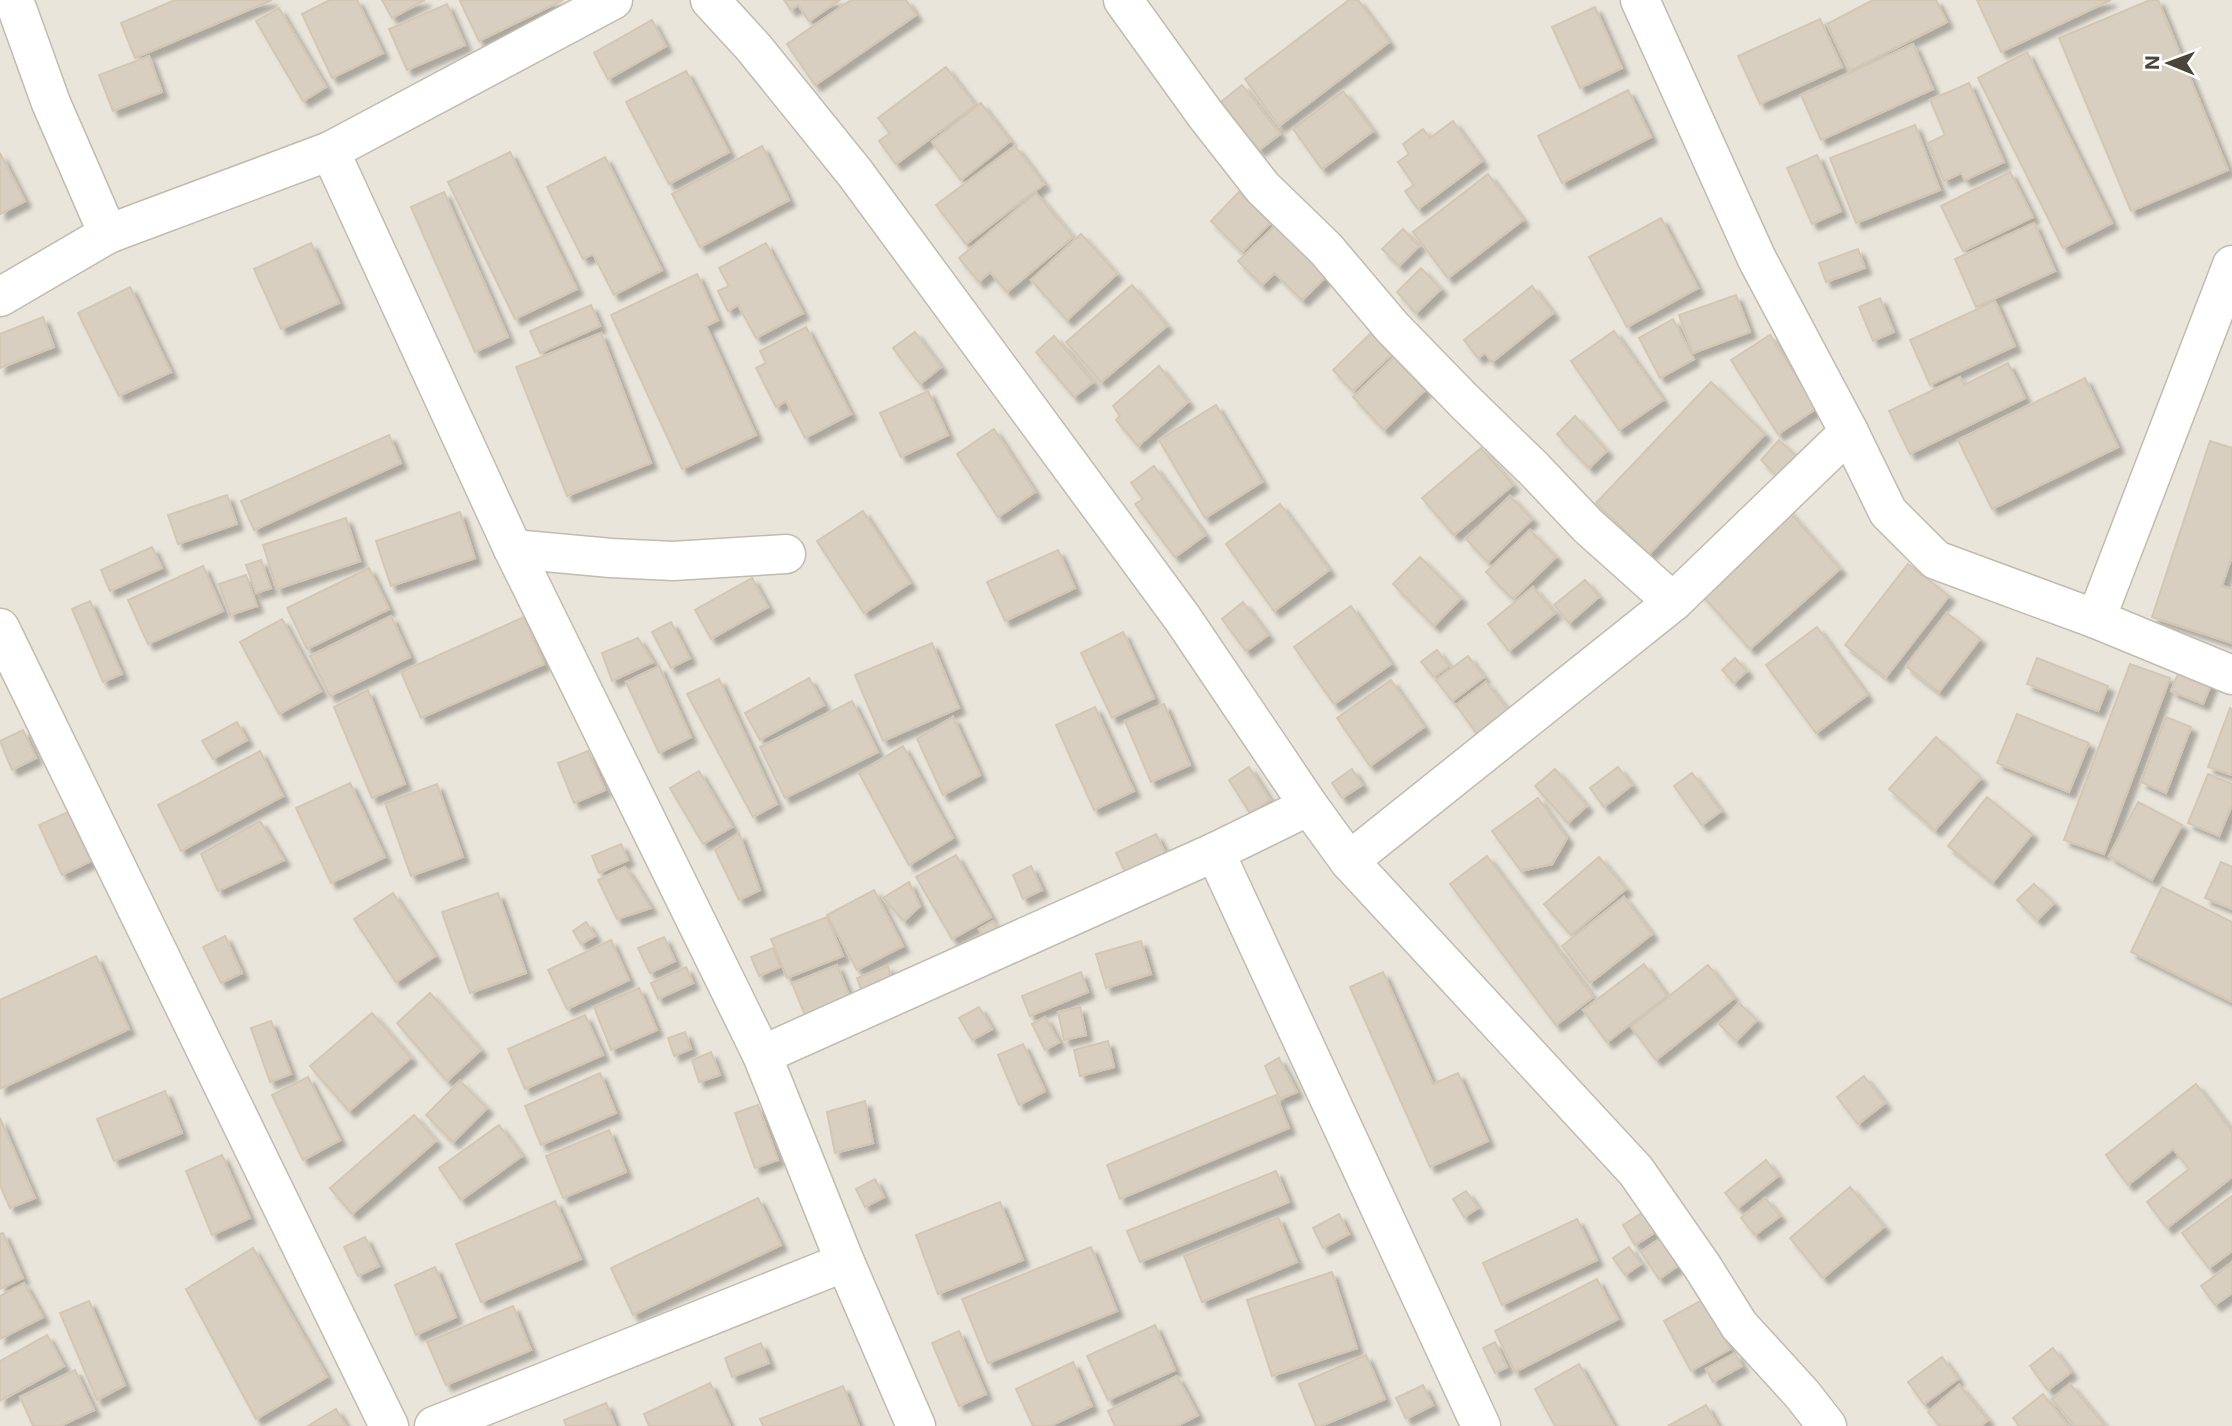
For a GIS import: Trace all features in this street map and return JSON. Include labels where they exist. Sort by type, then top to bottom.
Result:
[{"type":"street","points":[[14,0],[51,103],[108,234]]},
{"type":"street","points":[[0,297],[108,234],[330,151],[613,0]]},
{"type":"street","points":[[710,0],[754,48],[855,173],[1183,619],[1349,861],[1636,1171],[1739,1325],[1802,1394],[1827,1426]]},
{"type":"street","points":[[1123,0],[1205,114],[1263,188],[1326,249],[1392,327],[1464,401],[1534,468],[1588,526],[1673,602]]},
{"type":"street","points":[[1640,0],[1757,259],[1849,432],[1888,512],[1936,560],[2232,675]]},
{"type":"street","points":[[330,151],[513,549],[762,1055],[845,1262],[916,1426]]},
{"type":"street","points":[[2096,620],[2232,264]]},
{"type":"street","points":[[1349,861],[1673,602],[1849,432]]},
{"type":"street","points":[[513,549],[673,561],[786,554]]},
{"type":"street","points":[[0,628],[388,1426]]},
{"type":"street","points":[[762,1055],[1215,852],[1309,806]]},
{"type":"street","points":[[1215,852],[1480,1426]]},
{"type":"street","points":[[434,1426],[845,1262]]},
{"type":"shaded area","points":[[0,0],[2232,0],[2232,1426],[0,1426]]},
{"type":"building","points":[[175,0],[272,0],[135,58],[121,23]]},
{"type":"building","points":[[330,0],[357,0],[383,53],[332,78],[302,14]]},
{"type":"building","points":[[382,0],[425,0],[392,18]]},
{"type":"building","points":[[563,0],[479,41],[460,1]]},
{"type":"building","points":[[784,0],[840,0],[809,21],[798,5],[791,10]]},
{"type":"building","points":[[851,0],[906,0],[916,15],[815,85],[787,44]]},
{"type":"building","points":[[1349,0],[1358,0],[1389,42],[1279,126],[1245,79]]},
{"type":"building","points":[[1873,0],[1936,0],[1947,22],[1850,71],[1827,24]]},
{"type":"building","points":[[1977,0],[2111,0],[2001,52]]},
{"type":"building","points":[[2150,0],[2158,0],[2228,170],[2131,211],[2059,38]]},
{"type":"building","points":[[447,4],[465,45],[407,70],[389,29]]},
{"type":"building","points":[[1595,7],[1622,68],[1580,88],[1552,27]]},
{"type":"building","points":[[279,8],[326,87],[303,101],[256,21]]},
{"type":"building","points":[[1820,19],[1842,67],[1760,104],[1738,56]]},
{"type":"building","points":[[652,20],[666,46],[608,79],[594,53]]},
{"type":"building","points":[[1913,44],[1933,89],[1821,140],[1801,95]]},
{"type":"building","points":[[2027,52],[2112,223],[2063,248],[1978,78]]},
{"type":"building","points":[[149,56],[162,92],[113,111],[99,75]]},
{"type":"building","points":[[946,67],[975,105],[896,164],[879,141],[890,133],[878,118]]},
{"type":"building","points":[[686,71],[729,152],[669,184],[626,102]]},
{"type":"building","points":[[1969,83],[2004,162],[1965,180],[1961,173],[1944,181],[1928,143],[1945,135],[1930,100]]},
{"type":"building","points":[[1242,85],[1280,134],[1259,150],[1221,102]]},
{"type":"building","points":[[1628,90],[1651,137],[1562,183],[1538,136]]},
{"type":"building","points":[[1343,91],[1373,131],[1322,169],[1293,129]]},
{"type":"building","points":[[981,103],[1010,141],[961,180],[932,142]]},
{"type":"building","points":[[1453,121],[1482,161],[1418,209],[1405,191],[1414,185],[1398,162],[1409,154],[1403,144],[1423,129],[1430,138]]},
{"type":"building","points":[[1915,125],[1940,190],[1856,223],[1830,158]]},
{"type":"building","points":[[762,146],[789,200],[700,247],[672,194]]},
{"type":"building","points":[[1015,146],[1044,184],[966,244],[936,205]]},
{"type":"building","points":[[510,152],[577,289],[515,319],[448,182]]},
{"type":"building","points":[[0,153],[25,201],[0,214]]},
{"type":"building","points":[[1817,155],[1841,211],[1812,224],[1787,168]]},
{"type":"building","points":[[605,157],[662,270],[614,295],[593,254],[583,259],[547,187]]},
{"type":"building","points":[[2010,172],[2033,217],[1963,251],[1941,206]]},
{"type":"building","points":[[1488,174],[1523,220],[1448,278],[1413,232]]},
{"type":"building","points":[[444,192],[508,337],[475,352],[411,207]]},
{"type":"building","points":[[1239,192],[1270,223],[1242,252],[1211,221]]},
{"type":"building","points":[[1036,193],[1073,237],[1007,292],[990,272],[979,282],[959,258]]},
{"type":"building","points":[[1661,218],[1698,288],[1627,327],[1589,257]]},
{"type":"building","points":[[2034,223],[2055,271],[1976,307],[1955,259]]},
{"type":"building","points":[[1276,225],[1326,277],[1302,300],[1275,273],[1262,285],[1238,261]]},
{"type":"building","points":[[1403,229],[1419,246],[1399,266],[1382,249]]},
{"type":"building","points":[[1081,234],[1117,274],[1067,320],[1031,280]]},
{"type":"building","points":[[311,243],[339,303],[281,329],[254,269]]},
{"type":"building","points":[[766,243],[803,313],[756,338],[738,305],[728,311],[718,291],[729,286],[719,268]]},
{"type":"building","points":[[1858,249],[1865,268],[1826,282],[1819,263]]},
{"type":"building","points":[[1421,268],[1441,289],[1416,313],[1397,292]]},
{"type":"building","points":[[697,274],[718,320],[706,326],[756,435],[682,469],[611,315]]},
{"type":"building","points":[[1132,285],[1167,326],[1101,382],[1066,342]]},
{"type":"building","points":[[1532,286],[1553,313],[1492,362],[1485,353],[1478,358],[1464,340]]},
{"type":"building","points":[[130,287],[171,372],[119,396],[78,313]]},
{"type":"building","points":[[1736,295],[1750,332],[1693,353],[1679,315]]},
{"type":"building","points":[[1880,298],[1894,332],[1873,341],[1859,307]]},
{"type":"building","points":[[1995,301],[2015,346],[1930,385],[1910,340]]},
{"type":"building","points":[[591,305],[600,326],[540,353],[530,331]]},
{"type":"building","points":[[43,317],[54,347],[0,368],[0,334]]},
{"type":"building","points":[[1673,319],[1694,359],[1660,378],[1639,338]]},
{"type":"building","points":[[806,327],[851,414],[805,438],[786,401],[776,407],[756,368],[766,363],[760,351]]},
{"type":"building","points":[[1614,331],[1663,400],[1619,430],[1571,361]]},
{"type":"building","points":[[915,332],[941,367],[920,384],[893,348]]},
{"type":"building","points":[[601,333],[651,463],[567,496],[516,367]]},
{"type":"building","points":[[1371,333],[1391,355],[1353,391],[1333,370]]},
{"type":"building","points":[[1770,335],[1817,408],[1778,434],[1731,360]]},
{"type":"building","points":[[1054,336],[1093,382],[1074,397],[1036,352]]},
{"type":"building","points":[[1394,357],[1425,390],[1384,430],[1353,397]]},
{"type":"building","points":[[2008,363],[2025,398],[1910,454],[1889,411],[1960,377],[1964,385]]},
{"type":"building","points":[[1159,366],[1188,402],[1138,446],[1116,420],[1120,416],[1113,406]]},
{"type":"building","points":[[2085,378],[2118,447],[1992,509],[1958,440]]},
{"type":"building","points":[[1711,382],[1765,434],[1649,554],[1596,503]]},
{"type":"building","points":[[928,391],[948,435],[901,457],[880,413]]},
{"type":"building","points":[[1216,405],[1262,482],[1205,518],[1159,440]]},
{"type":"building","points":[[1575,416],[1607,451],[1589,468],[1557,434]]},
{"type":"building","points":[[994,429],[1035,492],[998,517],[957,454]]},
{"type":"building","points":[[389,435],[401,463],[254,530],[241,501]]},
{"type":"building","points":[[1779,440],[1800,460],[1781,480],[1761,460]]},
{"type":"building","points":[[2210,441],[2232,448],[2232,556],[2222,586],[2232,589],[2232,643],[2152,617]]},
{"type":"building","points":[[1481,448],[1513,485],[1454,535],[1422,498]]},
{"type":"building","points":[[1154,466],[1205,535],[1175,557],[1135,504],[1143,499],[1131,483]]},
{"type":"building","points":[[227,495],[237,524],[178,544],[168,515]]},
{"type":"building","points":[[1510,496],[1532,519],[1488,562],[1466,539]]},
{"type":"building","points":[[1280,504],[1329,570],[1274,611],[1226,544]]},
{"type":"building","points":[[1785,507],[1840,569],[1750,649],[1695,587]]},
{"type":"building","points":[[863,511],[910,583],[864,613],[817,541]]},
{"type":"building","points":[[460,512],[475,558],[391,586],[376,541]]},
{"type":"building","points":[[346,518],[360,561],[277,589],[263,545]]},
{"type":"building","points":[[1530,530],[1556,557],[1513,599],[1486,572]]},
{"type":"building","points":[[152,547],[162,568],[110,591],[101,570]]},
{"type":"building","points":[[1058,550],[1075,588],[1005,621],[987,582]]},
{"type":"building","points":[[1420,557],[1461,598],[1434,626],[1393,584]]},
{"type":"building","points":[[261,560],[271,588],[256,593],[246,565]]},
{"type":"building","points":[[1908,564],[1949,596],[1886,677],[1845,645]]},
{"type":"building","points":[[203,566],[223,611],[148,644],[128,600]]},
{"type":"building","points":[[369,568],[389,609],[307,649],[287,608]]},
{"type":"building","points":[[246,575],[257,606],[230,615],[219,584]]},
{"type":"building","points":[[752,578],[768,607],[711,639],[695,610]]},
{"type":"building","points":[[1585,580],[1599,597],[1569,623],[1554,605]]},
{"type":"building","points":[[1533,587],[1555,613],[1509,651],[1488,624]]},
{"type":"building","points":[[90,601],[122,674],[103,682],[72,609]]},
{"type":"building","points":[[1243,602],[1268,635],[1246,651],[1222,619]]},
{"type":"building","points":[[1351,606],[1391,664],[1334,704],[1294,647]]},
{"type":"building","points":[[1947,613],[1980,639],[1939,692],[1906,666]]},
{"type":"building","points":[[391,616],[410,657],[330,696],[310,656]]},
{"type":"building","points":[[524,617],[544,664],[421,718],[401,672]]},
{"type":"building","points":[[282,619],[321,691],[279,714],[240,642]]},
{"type":"building","points":[[671,622],[690,658],[671,668],[652,632]]},
{"type":"building","points":[[1817,627],[1867,695],[1816,733],[1766,665]]},
{"type":"building","points":[[1123,632],[1154,698],[1112,718],[1081,653]]},
{"type":"building","points":[[638,638],[653,662],[612,681],[602,653]]},
{"type":"building","points":[[932,643],[959,708],[883,741],[855,675]]},
{"type":"building","points":[[1437,650],[1449,666],[1434,677],[1421,662]]},
{"type":"building","points":[[1468,656],[1484,677],[1452,701],[1436,680]]},
{"type":"building","points":[[1735,658],[1747,671],[1734,683],[1722,670]]},
{"type":"building","points":[[2037,658],[2108,686],[2098,711],[2027,684]]},
{"type":"building","points":[[2130,664],[2170,678],[2104,854],[2064,840]]},
{"type":"building","points":[[2182,664],[2214,677],[2203,704],[2171,691]]},
{"type":"building","points":[[659,666],[691,737],[659,753],[626,682]]},
{"type":"building","points":[[809,678],[824,705],[760,740],[745,713]]},
{"type":"building","points":[[719,679],[777,804],[753,817],[687,694]]},
{"type":"building","points":[[1391,680],[1424,727],[1370,766],[1337,718]]},
{"type":"building","points":[[1486,682],[1513,717],[1482,741],[1456,705]]},
{"type":"building","points":[[368,690],[405,784],[372,798],[334,707]]},
{"type":"building","points":[[852,701],[878,752],[785,798],[760,747]]},
{"type":"building","points":[[1164,704],[1190,765],[1151,782],[1125,721]]},
{"type":"building","points":[[1095,707],[1134,791],[1094,810],[1056,725]]},
{"type":"building","points":[[2230,708],[2232,709],[2232,775],[2208,767]]},
{"type":"building","points":[[2017,714],[2089,743],[2069,792],[1997,763]]},
{"type":"building","points":[[953,717],[980,775],[943,795],[917,739]]},
{"type":"building","points":[[2166,717],[2191,727],[2166,793],[2141,782]]},
{"type":"building","points":[[237,722],[247,740],[213,759],[202,741]]},
{"type":"building","points":[[23,730],[36,758],[12,770],[0,741]]},
{"type":"building","points":[[1936,737],[1981,778],[1935,830],[1889,789]]},
{"type":"building","points":[[903,746],[953,838],[909,865],[859,773]]},
{"type":"building","points":[[260,751],[283,796],[181,851],[158,805]]},
{"type":"building","points":[[588,751],[605,790],[574,803],[558,763]]},
{"type":"building","points":[[1249,767],[1270,800],[1250,813],[1229,780]]},
{"type":"building","points":[[1618,767],[1632,785],[1604,807],[1590,788]]},
{"type":"building","points":[[1352,769],[1362,785],[1342,798],[1332,783]]},
{"type":"building","points":[[1555,769],[1587,806],[1568,823],[1535,786]]},
{"type":"building","points":[[699,771],[732,827],[703,844],[670,788]]},
{"type":"building","points":[[1692,773],[1721,811],[1702,825],[1674,786]]},
{"type":"building","points":[[2208,774],[2232,784],[2232,805],[2219,836],[2188,823]]},
{"type":"building","points":[[350,783],[385,857],[331,883],[296,808]]},
{"type":"building","points":[[437,784],[463,857],[411,876],[385,803]]},
{"type":"building","points":[[1987,797],[2032,834],[1993,882],[1948,846]]},
{"type":"building","points":[[1538,798],[1567,838],[1552,864],[1521,871],[1492,831]]},
{"type":"building","points":[[2138,802],[2182,825],[2152,880],[2109,856]]},
{"type":"building","points":[[68,812],[91,861],[62,875],[39,825]]},
{"type":"building","points":[[260,821],[284,860],[218,891],[201,854]]},
{"type":"building","points":[[739,833],[760,890],[739,900],[715,850]]},
{"type":"building","points":[[1156,834],[1168,859],[1128,878],[1116,853]]},
{"type":"building","points":[[621,844],[628,860],[599,873],[592,856]]},
{"type":"building","points":[[956,855],[991,917],[952,939],[916,877]]},
{"type":"building","points":[[1487,856],[1593,997],[1556,1025],[1450,884]]},
{"type":"building","points":[[1599,857],[1626,889],[1571,935],[1544,904]]},
{"type":"building","points":[[2221,862],[2232,867],[2232,909],[2205,898]]},
{"type":"building","points":[[1031,866],[1042,890],[1023,899],[1013,875]]},
{"type":"building","points":[[625,867],[651,908],[617,919],[598,880]]},
{"type":"building","points":[[909,882],[920,906],[904,921],[883,898]]},
{"type":"building","points":[[2034,884],[2054,903],[2037,920],[2017,900]]},
{"type":"building","points":[[2162,887],[2232,922],[2232,1002],[2131,952]]},
{"type":"building","points":[[874,890],[903,946],[857,970],[827,915]]},
{"type":"building","points":[[393,893],[435,956],[396,982],[354,919]]},
{"type":"building","points":[[498,893],[526,973],[470,993],[442,912]]},
{"type":"building","points":[[1624,897],[1652,934],[1590,983],[1562,946]]},
{"type":"building","points":[[827,917],[843,956],[787,978],[771,939]]},
{"type":"building","points":[[993,921],[1000,933],[986,941],[979,929]]},
{"type":"building","points":[[586,922],[595,936],[581,944],[573,931]]},
{"type":"building","points":[[225,936],[242,973],[221,983],[203,947]]},
{"type":"building","points":[[664,937],[675,961],[650,973],[638,948]]},
{"type":"building","points":[[611,940],[629,980],[567,1009],[548,970]]},
{"type":"building","points":[[1141,941],[1151,974],[1106,988],[1096,954]]},
{"type":"building","points":[[773,948],[780,967],[759,976],[751,957]]},
{"type":"building","points":[[96,956],[129,1029],[0,1089],[0,1000]]},
{"type":"building","points":[[1644,964],[1667,996],[1607,1042],[1583,1010]]},
{"type":"building","points":[[837,965],[853,1005],[808,1023],[792,983]]},
{"type":"building","points":[[1708,965],[1734,998],[1656,1060],[1631,1027]]},
{"type":"building","points":[[888,966],[893,984],[863,995],[857,978]]},
{"type":"building","points":[[686,967],[693,983],[658,999],[651,983]]},
{"type":"building","points":[[1081,972],[1088,992],[1030,1016],[1022,996]]},
{"type":"building","points":[[1383,972],[1433,1084],[1458,1073],[1488,1141],[1430,1167],[1350,987]]},
{"type":"building","points":[[639,988],[657,1030],[611,1050],[594,1007]]},
{"type":"building","points":[[430,993],[481,1050],[447,1081],[397,1023]]},
{"type":"building","points":[[1739,1003],[1757,1020],[1736,1041],[1719,1024]]},
{"type":"building","points":[[979,1007],[992,1029],[972,1040],[959,1018]]},
{"type":"building","points":[[1080,1007],[1086,1035],[1064,1040],[1058,1012]]},
{"type":"building","points":[[372,1013],[411,1058],[349,1111],[310,1066]]},
{"type":"building","points":[[585,1015],[603,1055],[525,1089],[508,1049]]},
{"type":"building","points":[[1045,1017],[1059,1042],[1045,1050],[1032,1024]]},
{"type":"building","points":[[271,1021],[291,1074],[270,1082],[251,1028]]},
{"type":"building","points":[[685,1032],[691,1049],[674,1056],[668,1038]]},
{"type":"building","points":[[1108,1041],[1114,1067],[1080,1076],[1074,1050]]},
{"type":"building","points":[[1023,1044],[1045,1091],[1019,1105],[998,1055]]},
{"type":"building","points":[[711,1052],[720,1075],[699,1082],[692,1060]]},
{"type":"building","points":[[1279,1058],[1297,1092],[1280,1099],[1265,1066]]},
{"type":"building","points":[[600,1073],[616,1113],[541,1145],[525,1106]]},
{"type":"building","points":[[1864,1076],[1885,1103],[1858,1124],[1837,1097]]},
{"type":"building","points":[[308,1077],[340,1140],[303,1160],[272,1095]]},
{"type":"building","points":[[460,1081],[487,1108],[453,1142],[426,1115]]},
{"type":"building","points":[[2196,1084],[2232,1131],[2232,1177],[2167,1228],[2147,1202],[2189,1169],[2173,1149],[2128,1185],[2106,1155]]},
{"type":"building","points":[[165,1091],[182,1133],[114,1161],[97,1119]]},
{"type":"building","points":[[1276,1095],[1289,1128],[1120,1199],[1107,1165]]},
{"type":"building","points":[[865,1101],[873,1143],[835,1153],[827,1112]]},
{"type":"building","points":[[758,1105],[778,1160],[755,1168],[735,1113]]},
{"type":"building","points":[[414,1115],[436,1141],[352,1214],[330,1188]]},
{"type":"building","points":[[0,1118],[35,1198],[10,1208],[0,1185]]},
{"type":"building","points":[[499,1125],[522,1156],[461,1200],[439,1168]]},
{"type":"building","points":[[609,1130],[626,1172],[563,1198],[546,1156]]},
{"type":"building","points":[[222,1155],[250,1218],[212,1235],[186,1171]]},
{"type":"building","points":[[1766,1160],[1778,1176],[1738,1208],[1725,1193]]},
{"type":"building","points":[[1276,1171],[1289,1202],[1140,1262],[1127,1231]]},
{"type":"building","points":[[875,1179],[884,1197],[865,1207],[856,1189]]},
{"type":"building","points":[[1850,1187],[1884,1227],[1823,1278],[1790,1238]]},
{"type":"building","points":[[1466,1191],[1478,1208],[1464,1217],[1453,1199]]},
{"type":"building","points":[[2232,1196],[2232,1251],[2209,1268],[2182,1233]]},
{"type":"building","points":[[758,1198],[781,1245],[633,1315],[611,1268]]},
{"type":"building","points":[[1765,1198],[1780,1216],[1755,1235],[1741,1218]]},
{"type":"building","points":[[555,1201],[581,1259],[481,1302],[456,1244]]},
{"type":"building","points":[[1000,1202],[1023,1260],[938,1294],[916,1235]]},
{"type":"building","points":[[1653,1206],[1665,1226],[1635,1245],[1623,1225]]},
{"type":"building","points":[[1339,1214],[1349,1234],[1323,1248],[1313,1228]]},
{"type":"building","points":[[1278,1217],[1297,1262],[1202,1302],[1184,1256]]},
{"type":"building","points":[[1577,1219],[1597,1260],[1502,1305],[1483,1263]]},
{"type":"building","points":[[1671,1231],[1689,1258],[1659,1279],[1641,1252]]},
{"type":"building","points":[[3,1233],[23,1278],[0,1289],[0,1234]]},
{"type":"building","points":[[365,1237],[379,1266],[358,1276],[344,1247]]},
{"type":"building","points":[[1091,1247],[1117,1311],[988,1363],[962,1299]]},
{"type":"building","points":[[1629,1247],[1641,1264],[1625,1275],[1613,1258]]},
{"type":"building","points":[[253,1248],[327,1377],[256,1419],[186,1289]]},
{"type":"building","points":[[2232,1263],[2232,1293],[2215,1305],[2201,1286]]},
{"type":"building","points":[[435,1267],[456,1317],[416,1335],[395,1285]]},
{"type":"building","points":[[1332,1272],[1357,1348],[1272,1376],[1247,1300]]},
{"type":"building","points":[[1597,1279],[1618,1319],[1515,1372],[1495,1331]]},
{"type":"building","points":[[24,1283],[43,1317],[0,1339],[0,1296]]},
{"type":"building","points":[[1702,1300],[1730,1349],[1691,1371],[1664,1321]]},
{"type":"building","points":[[89,1301],[125,1385],[97,1400],[60,1313]]},
{"type":"building","points":[[513,1306],[531,1350],[446,1385],[427,1342]]},
{"type":"building","points":[[1155,1325],[1175,1370],[1108,1400],[1087,1356]]},
{"type":"building","points":[[959,1331],[986,1394],[959,1406],[932,1343]]},
{"type":"building","points":[[47,1335],[64,1366],[0,1401],[0,1361]]},
{"type":"building","points":[[1495,1342],[1507,1367],[1495,1373],[1483,1348]]},
{"type":"building","points":[[761,1343],[769,1363],[732,1377],[725,1358]]},
{"type":"building","points":[[2053,1348],[2071,1372],[2048,1390],[2030,1366]]},
{"type":"building","points":[[1735,1353],[1742,1366],[1713,1382],[1706,1369]]},
{"type":"building","points":[[1366,1355],[1385,1399],[1316,1426],[1299,1384]]},
{"type":"building","points":[[1942,1357],[1958,1379],[1924,1404],[1908,1382]]},
{"type":"building","points":[[1073,1362],[1092,1406],[1050,1426],[1033,1426],[1016,1389]]},
{"type":"building","points":[[1579,1364],[1614,1426],[1555,1426],[1535,1389]]},
{"type":"building","points":[[75,1370],[94,1410],[60,1426],[33,1426],[20,1397]]},
{"type":"building","points":[[1177,1376],[1198,1415],[1177,1426],[1115,1426],[1108,1411]]},
{"type":"building","points":[[710,1383],[730,1426],[649,1426],[644,1414]]},
{"type":"building","points":[[2070,1384],[2105,1426],[2075,1426],[2052,1399]]},
{"type":"building","points":[[1423,1385],[1433,1405],[1406,1419],[1396,1398]]},
{"type":"building","points":[[1959,1385],[1988,1420],[1981,1426],[1940,1426],[1928,1412]]},
{"type":"building","points":[[843,1386],[859,1426],[763,1426],[760,1419]]},
{"type":"building","points":[[2043,1394],[2068,1426],[2019,1426],[2013,1418]]},
{"type":"building","points":[[606,1403],[615,1425],[566,1426],[564,1420]]},
{"type":"building","points":[[1706,1405],[1718,1426],[1668,1426]]},
{"type":"building","points":[[336,1409],[346,1426],[308,1426]]}]
